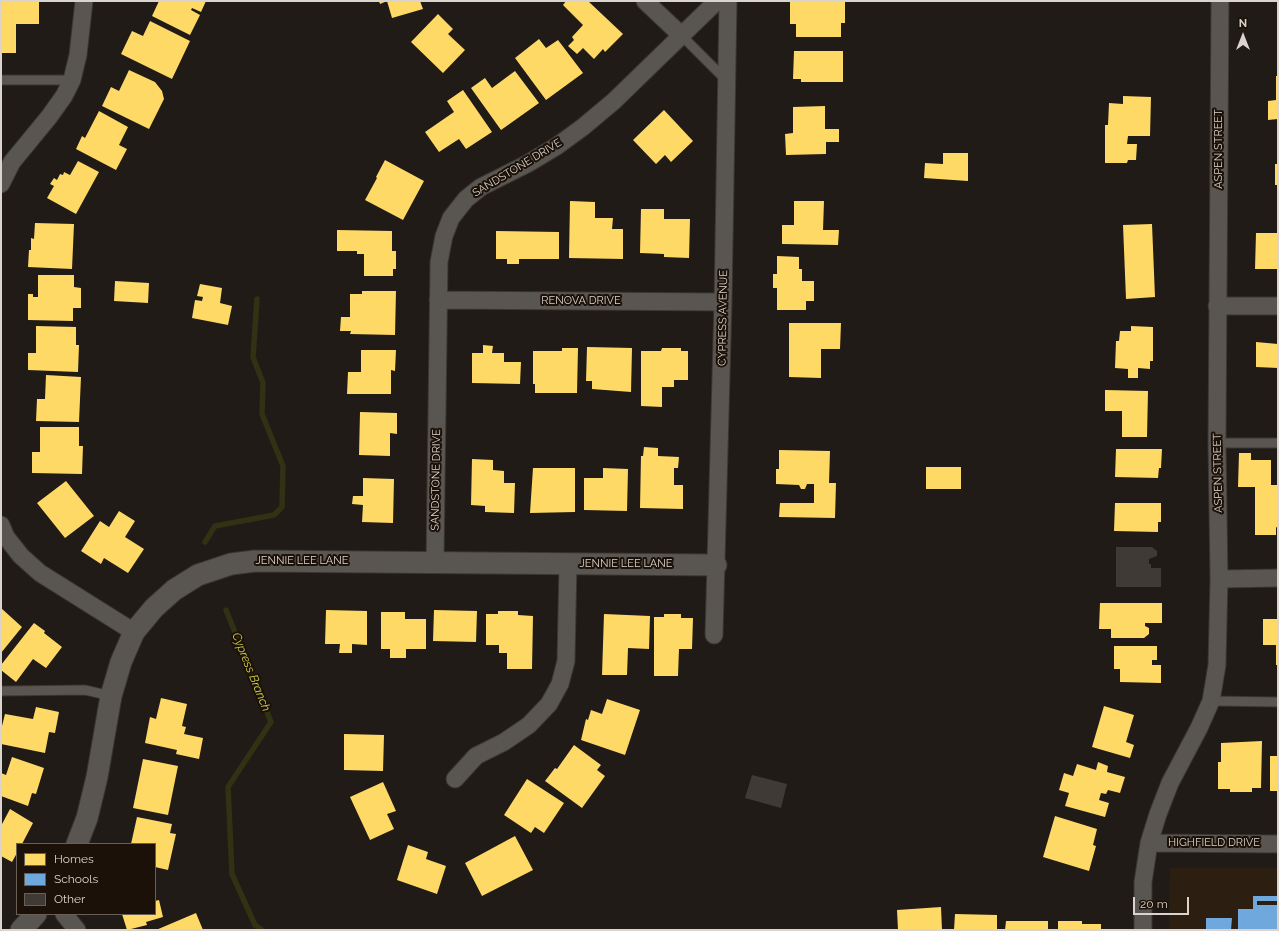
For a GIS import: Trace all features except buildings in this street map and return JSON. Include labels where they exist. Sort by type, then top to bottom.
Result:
[{"type":"street","points":[[1,184],[12,162],[49,117],[64,96],[72,80],[78,55],[84,1]]},
{"type":"street","points":[[645,1],[681,35]]},
{"type":"street","name":"SANDSTONE DRIVE","points":[[435,562],[439,262],[444,236],[451,218],[466,199],[481,187],[533,160],[583,127],[614,101],[716,1]]},
{"type":"street","name":"CYPRESS AVENUE","points":[[714,635],[723,302],[728,1]]},
{"type":"street","name":"ASPEN STREET","points":[[1143,930],[1143,882],[1149,843],[1170,783],[1199,728],[1211,701],[1217,665],[1219,579],[1217,306],[1220,1]]},
{"type":"street","name":"RENOVA DRIVE","points":[[438,300],[723,302]]},
{"type":"street","points":[[1217,306],[1278,306]]},
{"type":"street","points":[[1,525],[6,537],[21,556],[40,573],[134,632]]},
{"type":"street","name":"JENNIE LEE LANE","points":[[77,843],[87,818],[97,777],[111,696],[121,662],[134,632],[154,608],[174,590],[198,576],[231,564],[255,561],[287,560],[716,565]]},
{"type":"street","points":[[455,779],[476,756],[504,742],[529,725],[549,704],[560,684],[566,661],[568,563]]},
{"type":"street","points":[[1219,579],[1278,578]]},
{"type":"street","name":"HIGHFIELD DRIVE","points":[[1149,843],[1278,844]]},
{"type":"street","points":[[21,930],[35,915]]},
{"type":"street","points":[[65,915],[77,930]]},
{"type":"lane","points":[[681,35],[727,81]]},
{"type":"lane","points":[[1,80],[72,80]]},
{"type":"lane","points":[[1217,443],[1278,443]]},
{"type":"lane","points":[[1,690],[86,690],[111,696]]},
{"type":"lane","points":[[1211,701],[1278,702]]},
{"type":"shaded area","points":[[1170,868],[1278,868],[1278,930],[1169,930]]},
{"type":"waterway","name":"Cypress Branch","points":[[205,542],[215,526],[274,515],[282,507],[283,466],[262,414],[263,383],[253,357],[257,299]]},
{"type":"waterway","name":"Cypress Branch","points":[[226,610],[271,722],[228,787],[232,874],[255,925],[262,930]]}]
